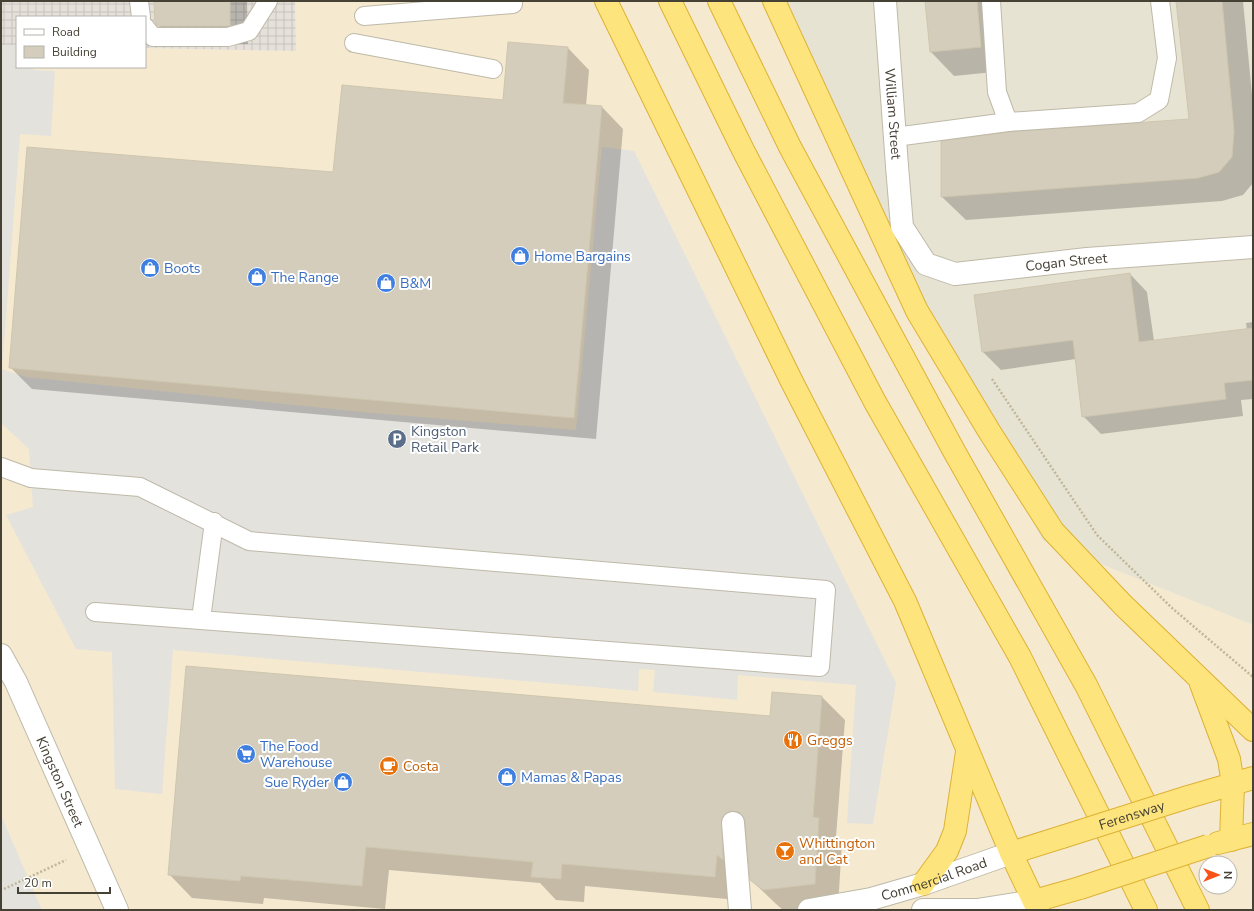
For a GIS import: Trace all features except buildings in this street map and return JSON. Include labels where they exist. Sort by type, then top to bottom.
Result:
[{"type":"highway","points":[[606,1],[792,382],[905,601],[1011,853],[1036,905],[1080,888],[1208,846],[1253,834]]},
{"type":"highway","points":[[670,1],[743,150],[875,402],[1020,657],[1146,910]]},
{"type":"highway","points":[[719,1],[790,147],[954,451],[1086,685],[1198,910]]},
{"type":"highway","points":[[774,1],[917,310],[989,431],[1053,531],[1123,605],[1253,730]]},
{"type":"highway","points":[[1199,677],[1229,759],[1243,781],[1231,840]]},
{"type":"highway","points":[[923,884],[947,851],[955,831],[968,750]]},
{"type":"highway","name":"Ferensway","points":[[1011,853],[1243,781]]},
{"type":"street","name":"William Street","points":[[885,1],[902,227]]},
{"type":"street","name":"Cogan Street","points":[[902,227],[926,264],[955,274],[1087,259],[1253,247]]},
{"type":"street","name":"Kingston Street","points":[[1,654],[16,682],[117,910]]},
{"type":"street","points":[[733,823],[740,910]]},
{"type":"street","name":"Commercial Road","points":[[808,910],[871,899],[923,884],[1011,853]]},
{"type":"street","name":"Commercial Road","points":[[923,910],[977,910],[1036,905]]},
{"type":"lane","points":[[139,1],[141,16]]},
{"type":"lane","points":[[146,28],[153,37],[228,37],[249,30],[268,1]]},
{"type":"lane","points":[[991,1],[997,92],[1008,122]]},
{"type":"lane","points":[[895,138],[1008,122],[1138,113],[1159,100],[1167,58],[1160,1]]},
{"type":"lane","points":[[364,16],[512,4]]},
{"type":"lane","points":[[354,43],[493,69]]},
{"type":"lane","points":[[3,470],[31,478],[140,487],[214,522],[249,541],[826,590],[820,667],[95,612]]},
{"type":"lane","points":[[201,619],[214,522]]},
{"type":"path","points":[[988,373],[1097,535],[1172,608],[1253,677]]},
{"type":"path","points":[[4,889],[57,866]]},
{"type":"shaded area","points":[[1,1],[295,1],[296,51],[146,48],[146,16],[16,16],[16,45],[1,45]]},
{"type":"shaded area","name":"Kingston Retail Park","points":[[295,1],[772,1],[876,233],[1043,541],[1253,625],[1253,910],[1,910],[1,45],[16,45],[16,68],[146,68],[146,48],[296,51]]},
{"type":"shaded area","points":[[772,1],[1253,1],[1253,625],[1043,541],[876,233]]},
{"type":"shaded area","name":"Kingston Retail Park","points":[[1,45],[16,45],[16,68],[33,68],[33,70],[55,71],[51,136],[20,134],[2,369],[26,377],[362,412],[576,430],[602,147],[634,151],[896,683],[873,824],[847,823],[856,685],[738,675],[737,700],[653,692],[655,670],[639,669],[638,691],[173,650],[162,794],[115,789],[112,652],[76,649],[6,515],[33,507],[29,449],[1,423]]},
{"type":"shaded area","points":[[1,815],[28,878],[42,910],[1,910]]},
{"type":"place","name":"Home Bargains","points":[[520,256]]},
{"type":"place","name":"Boots","points":[[150,268]]},
{"type":"place","name":"The Range","points":[[257,277]]},
{"type":"place","name":"B&M","points":[[386,283]]},
{"type":"place","name":"Kingston Retail Park","points":[[397,439]]},
{"type":"place","name":"Greggs","points":[[793,740]]},
{"type":"place","name":"The Food Warehouse","points":[[246,754]]},
{"type":"place","name":"Costa","points":[[389,766]]},
{"type":"place","name":"Mamas & Papas","points":[[507,777]]},
{"type":"place","name":"Sue Ryder","points":[[343,782]]},
{"type":"place","name":"Whittington and Cat","points":[[785,851]]}]
